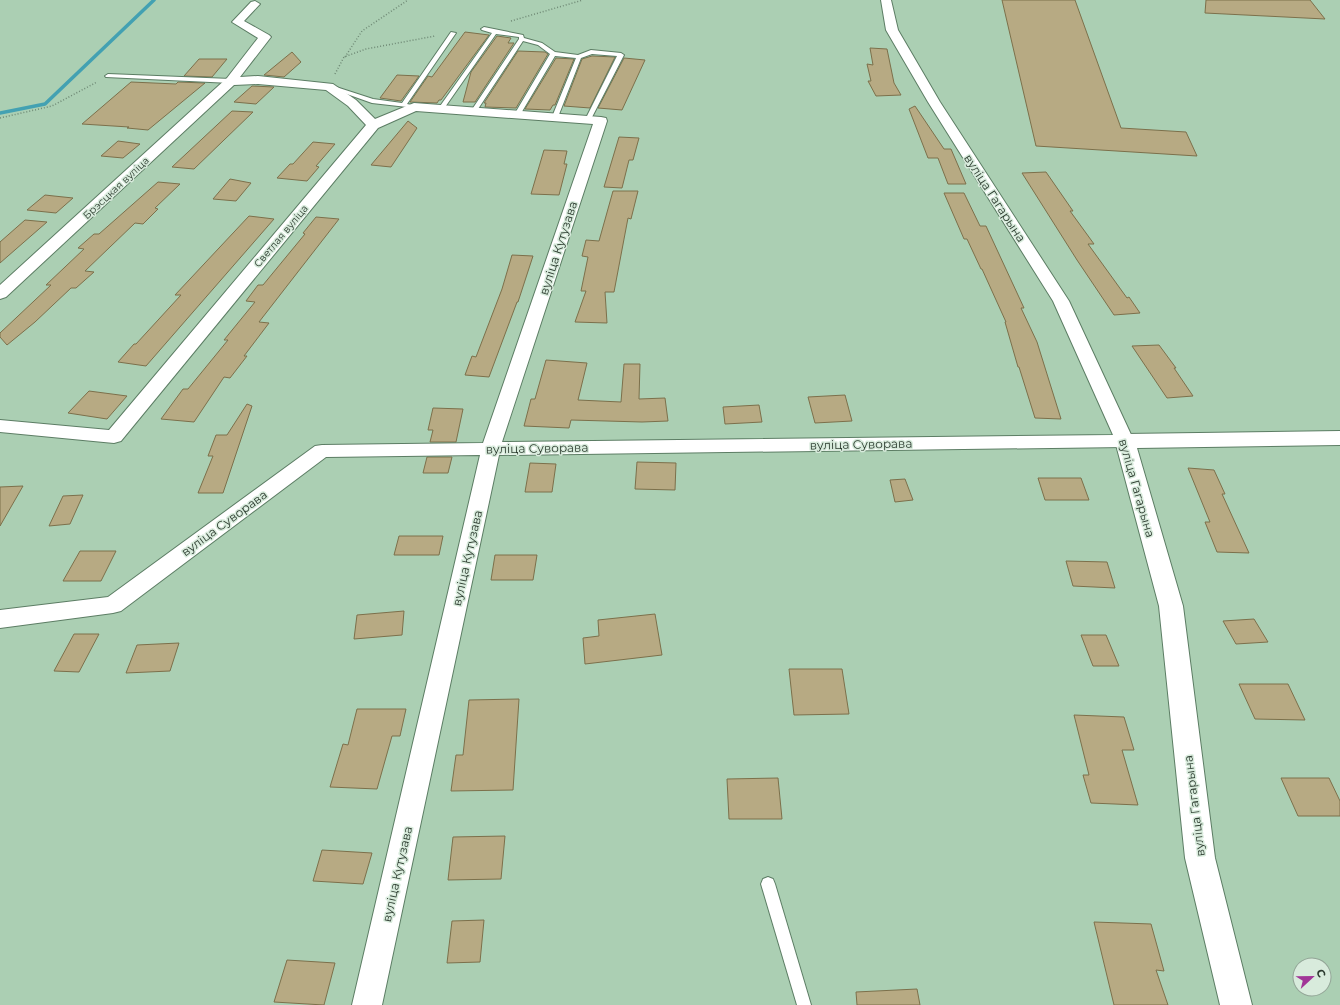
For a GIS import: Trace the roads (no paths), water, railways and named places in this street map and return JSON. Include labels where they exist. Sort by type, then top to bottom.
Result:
[{"type":"street","name":"вуліца Гагарына","points":[[886,0],[892,30],[934,102],[1061,301],[1125,441],[1171,606],[1200,858],[1236,1005]]},
{"type":"street","name":"Брэсцкая вуліца","points":[[0,294],[231,81],[265,37],[237,22],[255,4]]},
{"type":"street","points":[[231,81],[258,80],[328,87],[352,103],[373,125]]},
{"type":"street","name":"Светлая вуліца","points":[[0,426],[114,437],[373,125],[409,107],[594,120]]},
{"type":"street","name":"вуліца Кутузава","points":[[368,1005],[491,448],[594,120]]},
{"type":"street","points":[[1125,441],[1340,438]]},
{"type":"street","name":"вуліца Суворава","points":[[0,619],[113,605],[322,451],[1125,441]]},
{"type":"lane","points":[[484,29],[521,36],[522,39],[540,44],[552,54],[579,57],[591,52],[621,55],[594,120]]},
{"type":"lane","points":[[441,109],[495,32]]},
{"type":"lane","points":[[328,87],[372,101],[409,107],[453,33]]},
{"type":"lane","points":[[474,112],[522,39]]},
{"type":"lane","points":[[516,114],[552,54]]},
{"type":"lane","points":[[555,117],[579,57]]},
{"type":"lane","points":[[108,76],[231,81]]},
{"type":"lane","points":[[768,884],[804,1005]]},
{"type":"waterway","points":[[0,113],[45,104],[154,0]]}]
